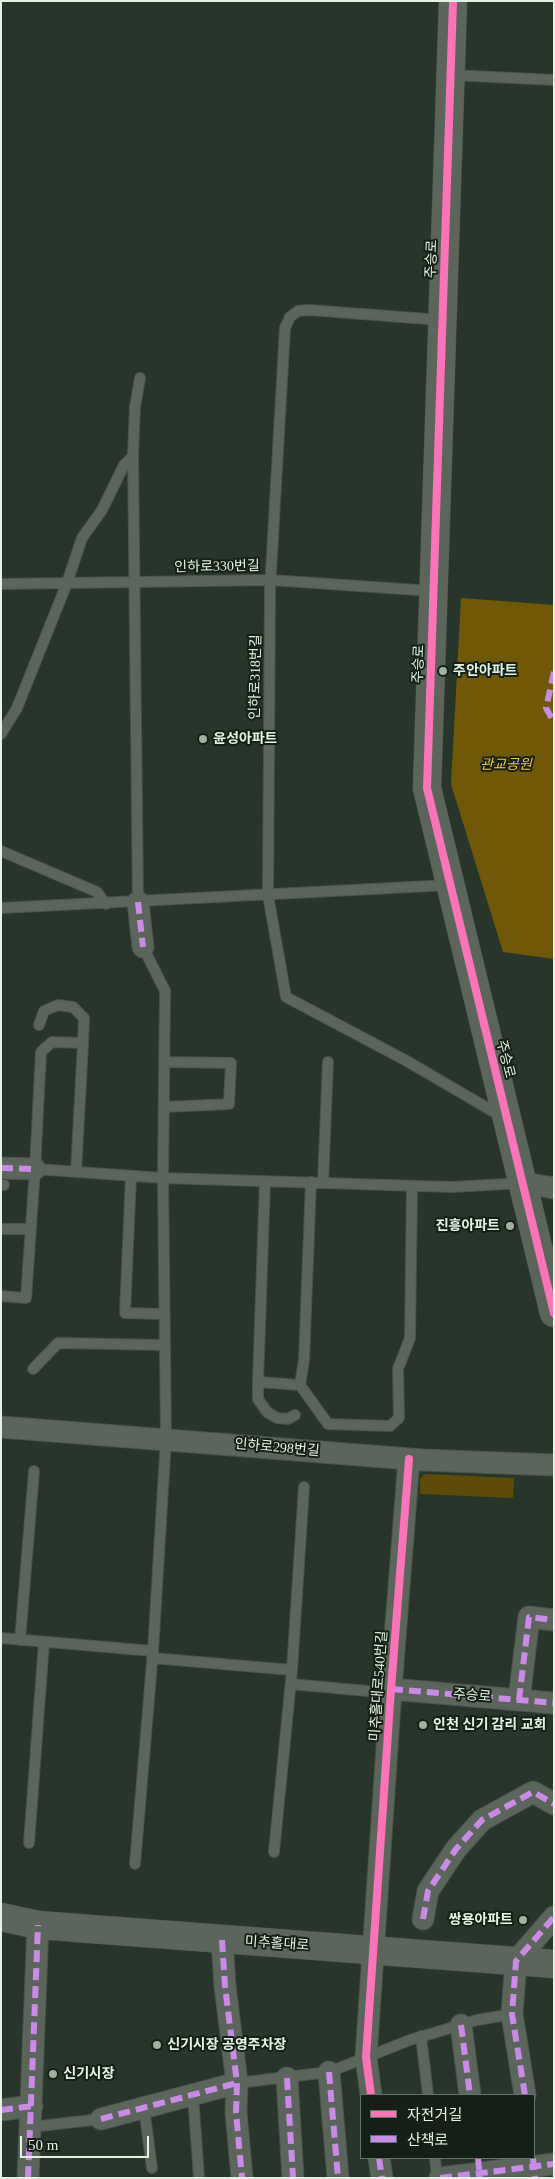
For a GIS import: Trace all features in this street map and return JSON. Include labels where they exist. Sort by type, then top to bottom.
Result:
[{"type":"street","name":"주승로","points":[[453,1],[427,788],[554,1313]]},
{"type":"street","points":[[138,902],[142,947]]},
{"type":"street","points":[[2,1180],[35,1169]]},
{"type":"street","points":[[522,1183],[554,1188]]},
{"type":"street","name":"인하로298번길","points":[[1,1427],[409,1459],[554,1465]]},
{"type":"street","name":"미추홀대로540번길","points":[[371,2094],[366,2057],[409,1459]]},
{"type":"street","points":[[519,1700],[529,1617],[554,1620]]},
{"type":"street","name":"주승로","points":[[391,1689],[554,1703]]},
{"type":"street","points":[[424,1919],[428,1890],[456,1849],[482,1820],[533,1792],[554,1804]]},
{"type":"street","name":"미추홀대로","points":[[1,1917],[38,1925],[554,1964]]},
{"type":"street","points":[[525,2094],[512,2014],[516,1961],[554,1917]]},
{"type":"street","points":[[28,2178],[38,1925]]},
{"type":"street","points":[[222,1940],[225,1986],[237,2083],[236,2112],[242,2178]]},
{"type":"street","points":[[461,2025],[470,2094]]},
{"type":"street","points":[[329,2072],[338,2178]]},
{"type":"street","points":[[287,2078],[293,2178]]},
{"type":"street","points":[[101,2119],[237,2083]]},
{"type":"street","points":[[1,2110],[31,2116]]},
{"type":"street","points":[[380,2159],[382,2178]]},
{"type":"street","points":[[439,2178],[479,2169],[539,2166]]},
{"type":"lane","points":[[450,75],[554,80]]},
{"type":"lane","name":"인하로318번길","points":[[442,320],[309,310],[298,311],[290,317],[285,328],[271,580],[268,895],[286,997],[405,1060],[507,1120]]},
{"type":"lane","points":[[138,902],[133,456],[135,406],[140,378]]},
{"type":"lane","points":[[1,734],[17,708],[67,583],[82,538],[102,510],[124,465],[133,456]]},
{"type":"lane","name":"인하로330번길","points":[[1,584],[271,580],[434,591]]},
{"type":"lane","points":[[1,851],[97,892],[106,904]]},
{"type":"lane","points":[[1,908],[106,904],[450,884]]},
{"type":"lane","points":[[135,1864],[152,1654],[166,1439],[163,1178],[165,991],[142,947]]},
{"type":"lane","points":[[39,1025],[44,1011],[58,1005],[73,1008],[84,1018],[76,1172]]},
{"type":"lane","points":[[1,1296],[26,1298],[41,1052],[52,1042],[83,1043]]},
{"type":"lane","points":[[164,1062],[231,1063],[229,1104],[164,1107]]},
{"type":"lane","points":[[323,1183],[328,1062]]},
{"type":"lane","points":[[35,1169],[163,1178],[412,1186],[452,1187],[522,1183]]},
{"type":"lane","points":[[131,1176],[125,1313],[164,1314]]},
{"type":"lane","points":[[265,1181],[258,1399],[267,1412],[277,1418],[288,1419],[296,1415]]},
{"type":"lane","points":[[311,1182],[304,1360],[300,1385],[328,1424],[390,1426],[398,1418],[398,1369],[410,1338],[412,1186]]},
{"type":"lane","points":[[1,1229],[31,1229]]},
{"type":"lane","points":[[33,1369],[58,1343],[165,1345]]},
{"type":"lane","points":[[258,1382],[300,1385]]},
{"type":"lane","points":[[20,1640],[34,1471]]},
{"type":"lane","points":[[274,1852],[291,1684],[304,1487]]},
{"type":"lane","points":[[1,1638],[292,1670]]},
{"type":"lane","points":[[29,1843],[44,1642]]},
{"type":"lane","points":[[291,1684],[367,1691]]},
{"type":"lane","points":[[237,2083],[329,2072],[421,2036],[512,2014]]},
{"type":"lane","points":[[421,2036],[428,2094]]},
{"type":"lane","points":[[193,2095],[198,2178]]},
{"type":"lane","points":[[144,2108],[152,2168]]},
{"type":"lane","points":[[31,2116],[101,2119]]},
{"type":"lane","points":[[435,2159],[439,2178]]},
{"type":"shaded area","points":[[425,1474],[514,1478],[513,1498],[420,1494],[420,1479]]},
{"type":"green space","name":"관교공원","points":[[461,598],[554,605],[554,959],[503,952],[451,784]]},
{"type":"marked path","points":[[554,672],[546,708],[554,722]]},
{"type":"marked path","points":[[138,902],[143,947]]},
{"type":"marked path","points":[[1,1168],[35,1169]]},
{"type":"marked path","points":[[519,1700],[529,1617],[554,1620]]},
{"type":"marked path","points":[[391,1689],[554,1703]]},
{"type":"marked path","points":[[423,1919],[428,1891],[456,1849],[482,1820],[533,1792],[554,1804]]},
{"type":"marked path","points":[[525,2094],[512,2014],[516,1961],[554,1917]]},
{"type":"marked path","points":[[28,2178],[38,1925]]},
{"type":"marked path","points":[[222,1940],[225,1986],[237,2083],[236,2112],[242,2178]]},
{"type":"marked path","points":[[461,2025],[470,2094]]},
{"type":"marked path","points":[[329,2072],[338,2178]]},
{"type":"marked path","points":[[287,2078],[293,2178]]},
{"type":"marked path","points":[[101,2119],[237,2083]]},
{"type":"marked path","points":[[1,2110],[32,2106]]},
{"type":"marked path","points":[[379,2159],[382,2178]]},
{"type":"marked path","points":[[478,2159],[480,2178]]},
{"type":"marked path","points":[[533,2159],[535,2178]]},
{"type":"marked path","points":[[440,2178],[554,2164]]},
{"type":"cycle path","points":[[453,1],[427,788],[554,1313]]},
{"type":"cycle path","points":[[371,2094],[366,2057],[409,1459]]},
{"type":"place","name":"주안아파트","points":[[443,671]]},
{"type":"place","name":"윤성아파트","points":[[203,739]]},
{"type":"place","name":"진흥아파트","points":[[510,1226]]},
{"type":"place","name":"인천 신기 감리 교회","points":[[423,1725]]},
{"type":"place","name":"쌍용아파트","points":[[523,1920]]},
{"type":"place","name":"신기시장 공영주차장","points":[[157,2045]]},
{"type":"place","name":"신기시장","points":[[53,2074]]}]
